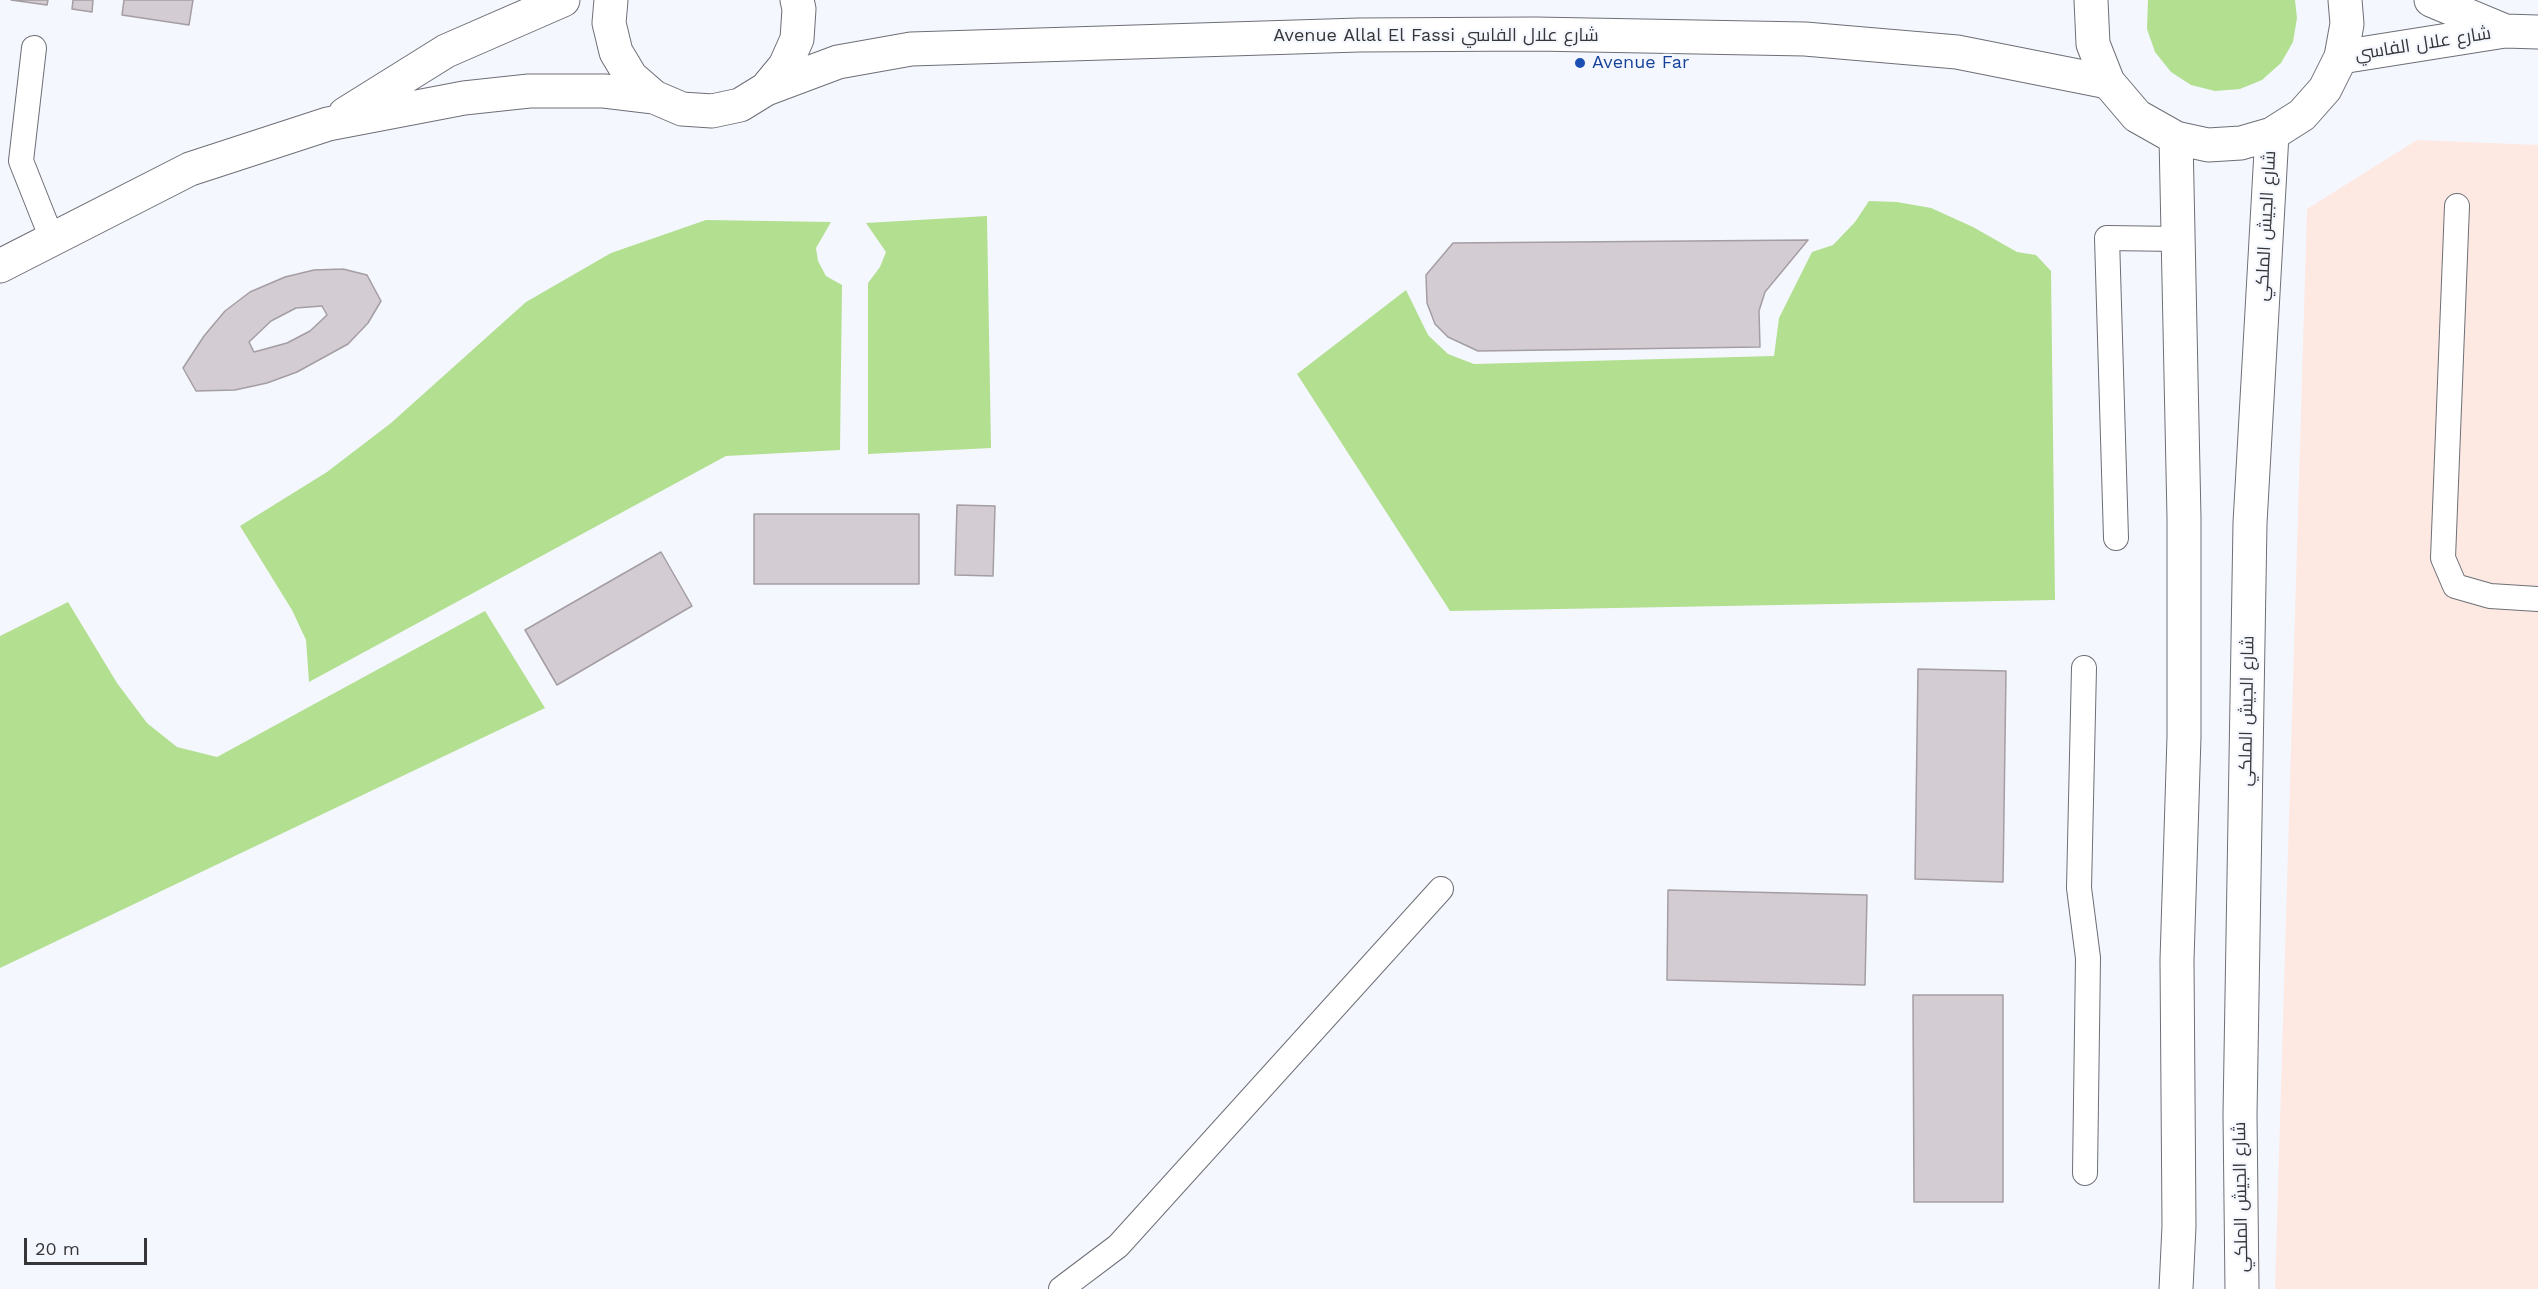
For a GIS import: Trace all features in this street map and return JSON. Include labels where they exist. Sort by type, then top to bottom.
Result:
[{"type":"street","points":[[328,124],[446,51],[563,0]]},
{"type":"street","points":[[611,0],[609,23],[616,52],[631,77],[654,97]]},
{"type":"street","points":[[0,266],[190,169],[328,124],[464,98],[529,91],[604,91],[654,97],[682,109],[712,111],[740,105],[766,89],[785,66],[797,39],[799,9],[797,0]]},
{"type":"street","points":[[2091,0],[2093,44],[2108,82],[2137,116],[2176,138],[2208,145],[2241,143],[2272,134],[2302,115],[2325,89],[2341,57],[2347,24],[2345,0]]},
{"type":"street","name":"شارع علال الفاسي","points":[[2431,0],[2505,31]]},
{"type":"street","name":"شارع علال الفاسي","points":[[2341,57],[2505,31],[2538,32]]},
{"type":"street","name":"Avenue Allal El Fassi شارع علال الفاسي","points":[[766,89],[838,62],[911,49],[1359,35],[1535,34],[1805,39],[1957,52],[2108,82]]},
{"type":"street","name":"شارع الجيش الملكي","points":[[2242,1289],[2240,1114],[2250,523],[2272,134]]},
{"type":"street","points":[[2176,138],[2184,518],[2184,737],[2177,960],[2179,1226],[2176,1289]]},
{"type":"lane","points":[[33,48],[21,161],[52,238]]},
{"type":"lane","points":[[2457,206],[2443,558],[2455,586],[2490,596],[2538,599]]},
{"type":"lane","points":[[2116,538],[2107,238],[2178,238]]},
{"type":"lane","points":[[2084,668],[2079,888],[2088,958],[2085,1173]]},
{"type":"lane","points":[[1061,1289],[1118,1246],[1441,889]]},
{"type":"shaded area","points":[[2417,140],[2538,145],[2538,1289],[2275,1289],[2307,209]]},
{"type":"green space","points":[[2148,0],[2295,0],[2297,18],[2293,42],[2281,63],[2262,80],[2240,89],[2215,91],[2191,85],[2171,72],[2155,52],[2147,29]]},
{"type":"green space","points":[[1869,201],[1897,202],[1931,208],[1973,227],[2017,252],[2036,255],[2051,271],[2055,600],[1450,611],[1297,374],[1406,290],[1428,335],[1448,354],[1474,364],[1774,356],[1779,318],[1812,252],[1833,245],[1855,222]]},
{"type":"green space","points":[[987,216],[991,448],[868,454],[868,283],[880,267],[886,252],[866,223]]},
{"type":"green space","points":[[706,220],[831,222],[816,248],[818,261],[826,276],[842,285],[840,450],[726,456],[309,682],[306,640],[292,610],[240,526],[327,472],[391,423],[526,302],[611,253]]},
{"type":"green space","points":[[68,602],[117,683],[147,723],[177,747],[217,757],[485,611],[545,708],[0,968],[0,636]]},
{"type":"building","points":[[11,0],[48,0],[47,5]]},
{"type":"building","points":[[73,0],[93,0],[92,12],[72,9]]},
{"type":"building","points":[[124,0],[193,0],[189,25],[122,15]]},
{"type":"building","points":[[1808,240],[1765,292],[1759,311],[1760,347],[1478,351],[1448,337],[1435,324],[1427,303],[1426,275],[1453,243]]},
{"type":"building","points":[[343,269],[367,275],[381,301],[368,323],[348,344],[297,372],[267,383],[235,390],[196,391],[183,368],[204,336],[225,311],[250,292],[285,277],[314,270]],"holes":[[[322,306],[327,315],[310,331],[287,343],[254,352],[249,342],[271,321],[296,308]]]},
{"type":"building","points":[[957,505],[995,506],[993,576],[955,575]]},
{"type":"building","points":[[754,514],[919,514],[919,584],[754,584]]},
{"type":"building","points":[[661,552],[692,606],[557,685],[525,630]]},
{"type":"building","points":[[1918,669],[2006,671],[2003,882],[1915,879]]},
{"type":"building","points":[[1668,890],[1867,895],[1865,985],[1667,980]]},
{"type":"building","points":[[1913,995],[2003,995],[2003,1202],[1914,1202]]},
{"type":"place","name":"Avenue Far","points":[[1580,63]]}]
